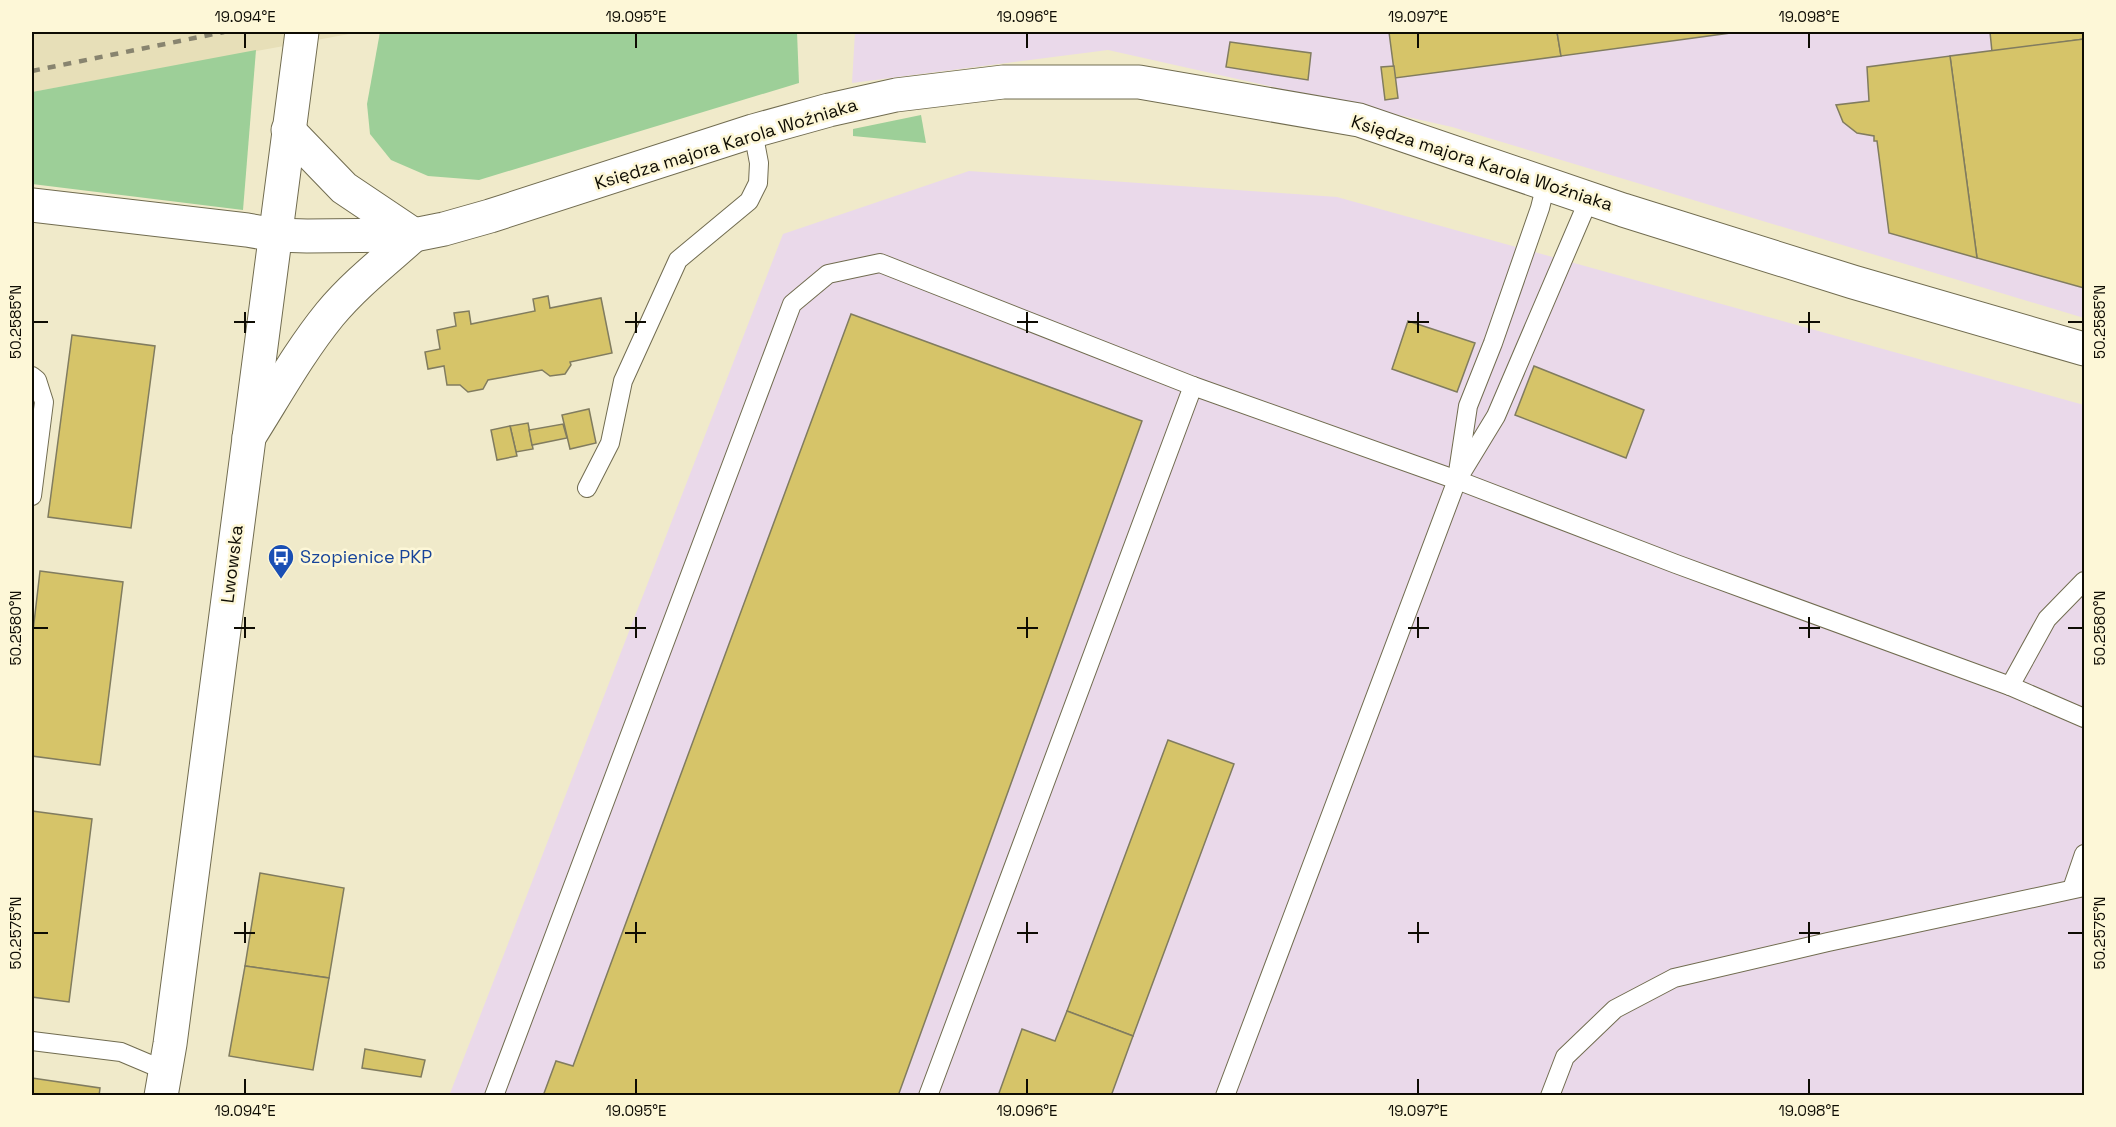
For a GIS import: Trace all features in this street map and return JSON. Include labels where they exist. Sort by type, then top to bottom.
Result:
[{"type":"street","name":"Lwowska","points":[[164,1083],[302,32]]},
{"type":"street","name":"Księdza majora Karola Woźniaka","points":[[32,205],[275,235],[333,237],[414,235],[490,216],[753,131],[829,110],[896,95],[1003,82],[1139,82],[1359,120],[1589,199],[1853,282],[2085,349]]},
{"type":"street","points":[[249,437],[303,352],[331,313],[414,235],[344,188],[288,130]]},
{"type":"lane","points":[[587,488],[610,443],[623,381],[678,260],[749,201],[758,183],[759,163],[753,131]]},
{"type":"lane","points":[[1457,480],[1468,406],[1497,332],[1546,184]]},
{"type":"lane","points":[[1225,1095],[1457,480],[1497,416],[1589,199]]},
{"type":"lane","points":[[494,1095],[792,304],[828,274],[880,263],[1193,386],[1457,480],[1676,564],[2010,686],[2085,718]]},
{"type":"lane","points":[[32,376],[37,380],[44,402],[32,496]]},
{"type":"lane","points":[[928,1095],[1193,386]]},
{"type":"lane","points":[[2010,686],[2047,619],[2085,581]]},
{"type":"lane","points":[[1550,1095],[1565,1057],[1615,1009],[1674,978],[2078,888],[2085,854]]},
{"type":"lane","points":[[32,1041],[122,1052],[164,1083]]},
{"type":"shaded area","points":[[32,32],[360,32],[32,92]]},
{"type":"shaded area","points":[[855,32],[2084,32],[2084,318],[1452,127],[1108,50],[852,83]]},
{"type":"shaded area","points":[[969,171],[1337,197],[2084,405],[2084,1095],[449,1096],[783,234]]},
{"type":"green space","points":[[380,32],[797,32],[799,83],[479,180],[428,176],[391,160],[370,134],[367,104]]},
{"type":"green space","points":[[256,50],[243,210],[32,184],[32,92]]},
{"type":"green space","points":[[921,115],[926,143],[853,136],[853,129]]},
{"type":"building","points":[[1389,32],[1557,32],[1561,56],[1395,78]]},
{"type":"building","points":[[1557,32],[1738,32],[1561,56]]},
{"type":"building","points":[[1990,32],[2084,32],[2084,39],[1992,52]]},
{"type":"building","points":[[2084,39],[2084,288],[1977,258],[1950,56]]},
{"type":"building","points":[[1230,42],[1311,53],[1308,80],[1226,67]]},
{"type":"building","points":[[1950,56],[1977,258],[1889,233],[1877,141],[1874,141],[1874,136],[1857,133],[1843,122],[1836,105],[1869,101],[1867,67]]},
{"type":"building","points":[[1394,66],[1398,98],[1385,100],[1381,67]]},
{"type":"building","points":[[548,296],[550,308],[601,298],[612,353],[570,362],[571,365],[565,374],[550,376],[542,370],[488,380],[483,389],[468,392],[460,385],[447,385],[444,366],[428,369],[425,352],[440,349],[437,330],[456,326],[454,313],[469,311],[471,324],[535,311],[533,299]]},
{"type":"building","points":[[851,314],[1142,421],[898,1096],[543,1096],[556,1061],[573,1066]]},
{"type":"building","points":[[1408,321],[1475,343],[1457,392],[1392,369]]},
{"type":"building","points":[[72,335],[155,346],[131,528],[48,517]]},
{"type":"building","points":[[1534,366],[1644,410],[1626,458],[1515,415]]},
{"type":"building","points":[[589,409],[596,443],[570,449],[562,415]]},
{"type":"building","points":[[528,423],[533,449],[516,452],[510,426]]},
{"type":"building","points":[[563,424],[567,438],[532,445],[529,430]]},
{"type":"building","points":[[510,426],[517,456],[497,460],[491,430]]},
{"type":"building","points":[[40,571],[123,582],[100,765],[32,756],[32,640]]},
{"type":"building","points":[[1168,740],[1234,764],[1133,1036],[1067,1011]]},
{"type":"building","points":[[32,811],[92,819],[69,1002],[32,997]]},
{"type":"building","points":[[260,873],[344,888],[329,978],[245,966]]},
{"type":"building","points":[[245,966],[329,978],[313,1070],[229,1056]]},
{"type":"building","points":[[1067,1011],[1133,1036],[1111,1096],[998,1096],[1022,1029],[1055,1041]]},
{"type":"building","points":[[365,1049],[425,1060],[421,1077],[362,1068]]},
{"type":"building","points":[[32,1078],[100,1088],[99,1096],[32,1096]]},
{"type":"railway","points":[[32,71],[224,32]]},
{"type":"place","name":"Szopienice PKP","points":[[281,580]]}]
